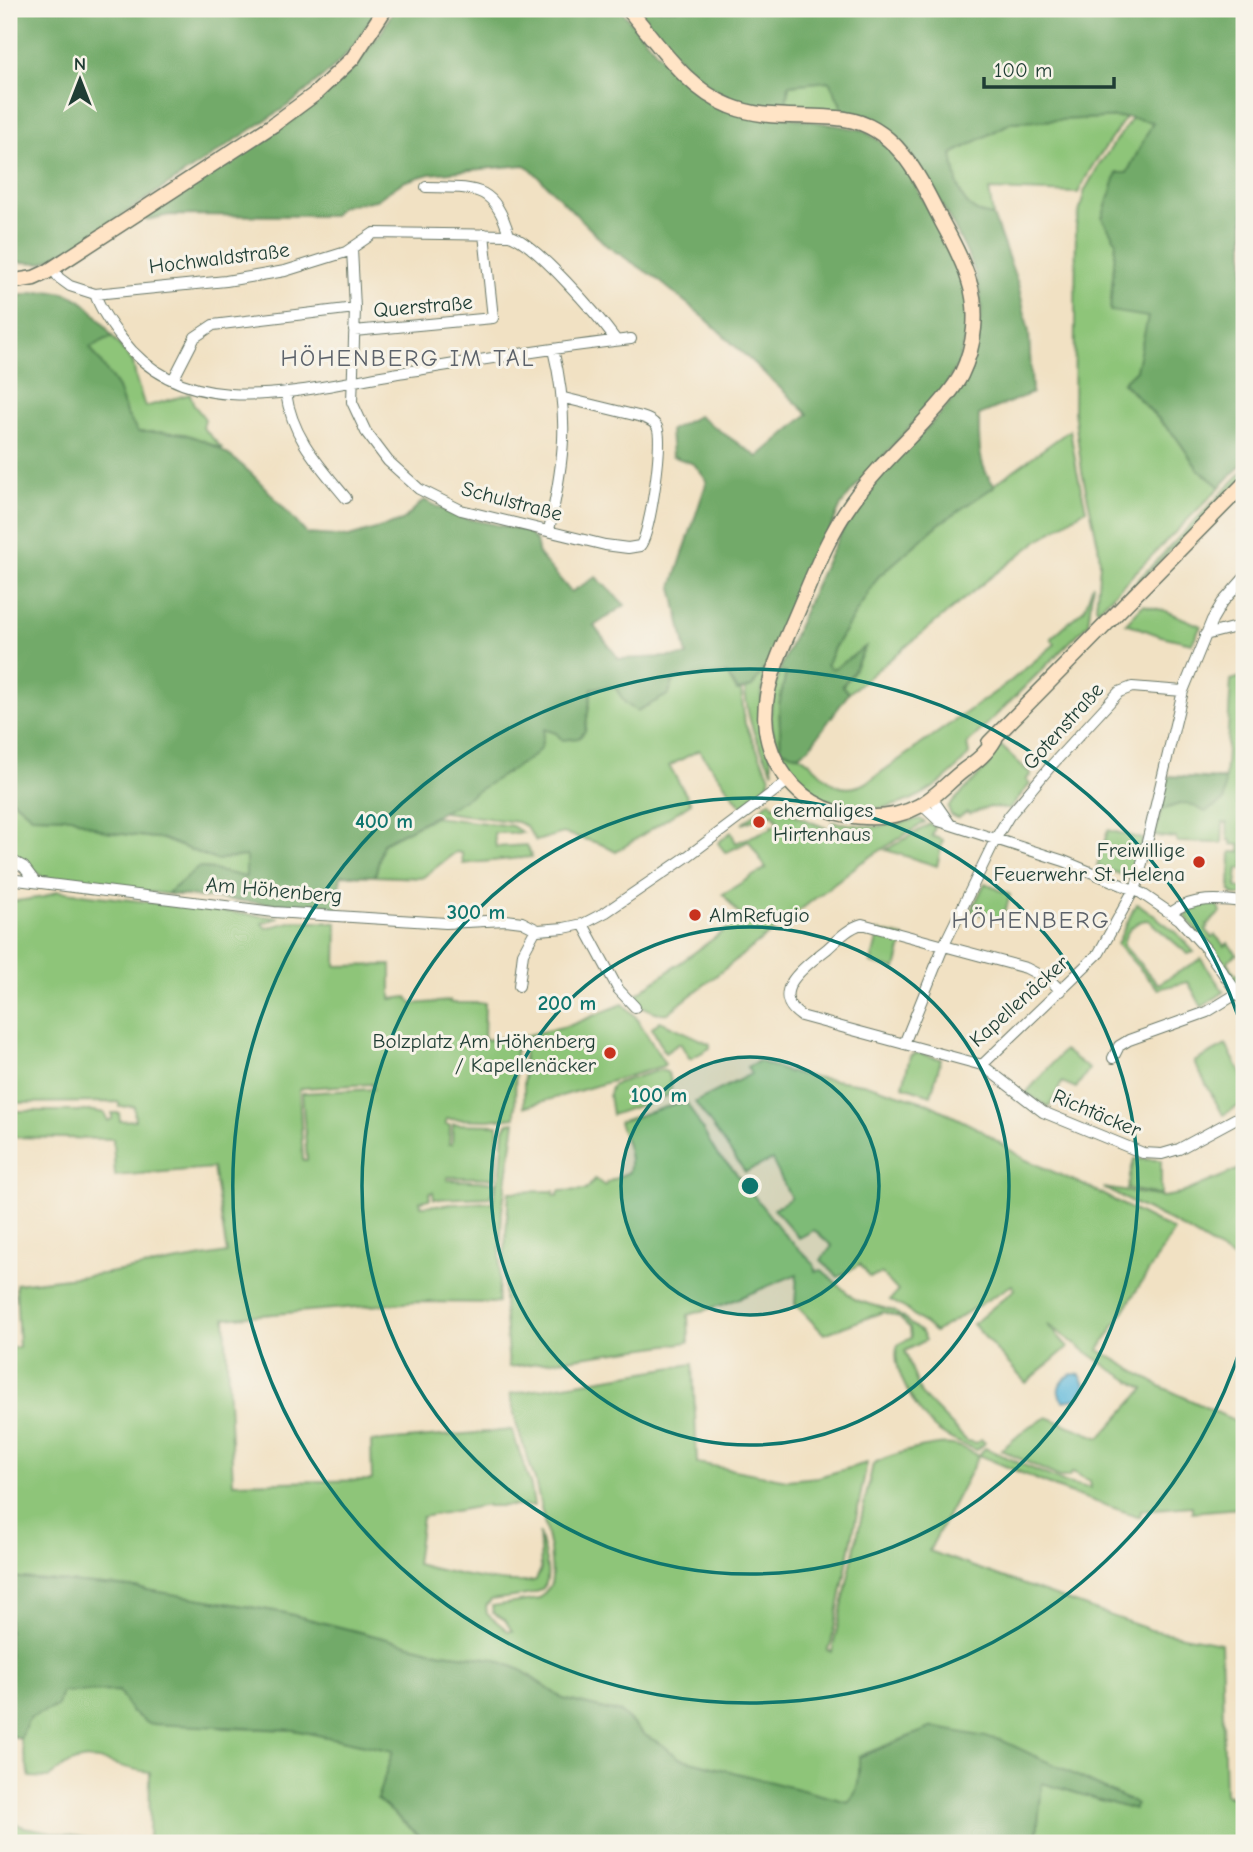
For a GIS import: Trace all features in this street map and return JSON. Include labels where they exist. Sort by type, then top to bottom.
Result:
[{"type":"main road","points":[[9,281],[34,278],[52,268],[307,100],[340,73],[353,58],[385,9]]},
{"type":"main road","points":[[628,9],[691,81],[719,101],[748,112],[847,119],[870,126],[890,140],[907,159],[931,200],[962,261],[973,293],[973,338],[960,376],[944,400],[866,484],[837,525],[772,674],[765,701],[765,732],[772,754],[788,780],[814,803],[842,814],[859,816],[892,815],[927,801],[964,770],[976,754],[995,739],[1244,484]]},
{"type":"street","points":[[426,187],[480,191],[500,210],[509,235],[518,238],[535,253],[597,315],[616,340]]},
{"type":"street","name":"Hochwaldstraße","points":[[95,293],[257,276],[300,268],[352,249],[374,233],[509,235]]},
{"type":"street","name":"Querstraße","points":[[354,331],[493,318],[484,234]]},
{"type":"street","name":"Schulstraße","points":[[352,249],[355,308],[352,402],[366,432],[388,461],[419,489],[461,510],[606,545],[628,548],[640,546],[648,524],[659,450],[658,430],[647,419],[564,398]]},
{"type":"street","points":[[52,268],[59,278],[70,286],[95,293],[104,315],[134,355],[148,367],[196,389],[230,394],[286,393],[351,380],[631,339]]},
{"type":"street","name":"Querstraße","points":[[173,380],[195,337],[213,325],[355,308]]},
{"type":"street","points":[[549,530],[561,470],[565,425],[564,398],[553,349]]},
{"type":"street","points":[[286,393],[290,415],[300,441],[345,498]]},
{"type":"street","name":"Kapellenäcker","points":[[944,945],[860,924],[790,982],[790,1002],[794,1011],[801,1016],[982,1065],[1103,948],[1135,889],[1183,691],[1205,635],[1222,603],[1244,578]]},
{"type":"street","points":[[1205,635],[1244,625]]},
{"type":"street","name":"Gotenstraße","points":[[996,838],[1009,816],[1050,767],[1119,692],[1132,687],[1183,691]]},
{"type":"street","name":"Am Höhenberg","points":[[9,879],[274,912],[446,923],[516,921],[536,929],[564,929],[583,924],[606,912],[688,856],[788,780]]},
{"type":"street","points":[[927,801],[950,824],[1135,889],[1172,912],[1206,949],[1241,998],[1129,1040],[1117,1049],[1113,1058]]},
{"type":"street","points":[[904,1044],[944,945],[996,838]]},
{"type":"street","points":[[9,859],[24,867],[35,883]]},
{"type":"street","points":[[1172,912],[1182,906],[1202,901],[1244,902]]},
{"type":"street","points":[[583,924],[618,989],[635,1007]]},
{"type":"street","points":[[519,986],[523,953],[536,929]]},
{"type":"street","points":[[944,945],[1037,972],[1061,991]]},
{"type":"street","name":"Richtäcker","points":[[982,1065],[992,1070],[1032,1106],[1043,1112],[1133,1151],[1147,1154],[1161,1154],[1179,1149],[1244,1114]]},
{"type":"green space","points":[[9,9],[377,9],[355,45],[331,70],[293,102],[77,245],[42,263],[19,262],[9,266]]},
{"type":"green space","points":[[394,9],[620,9],[672,70],[709,103],[863,130],[890,148],[906,168],[953,254],[968,296],[968,330],[958,364],[943,391],[841,505],[767,670],[763,670],[752,687],[738,691],[727,674],[675,678],[668,695],[637,711],[626,704],[615,687],[592,688],[585,731],[579,738],[562,740],[556,733],[544,729],[541,748],[532,757],[450,808],[383,843],[375,876],[341,875],[337,910],[167,894],[199,867],[246,877],[246,856],[216,860],[163,839],[106,832],[71,817],[32,816],[9,797],[9,298],[57,292],[80,300],[101,320],[112,336],[90,347],[118,388],[126,413],[138,432],[187,435],[223,451],[239,462],[307,534],[349,537],[402,521],[424,500],[459,517],[526,531],[536,541],[539,555],[571,592],[596,577],[625,605],[594,626],[619,659],[687,656],[672,587],[707,481],[694,464],[672,456],[670,430],[698,416],[758,457],[808,414],[706,319],[656,278],[607,246],[524,165],[429,174],[403,182],[376,200],[342,206],[332,216],[170,215],[146,220],[143,216],[297,117],[325,95],[351,71],[382,31]]},
{"type":"green space","points":[[637,9],[1244,9],[1244,462],[1220,487],[1198,469],[1176,437],[1123,382],[1136,370],[1148,317],[1110,311],[1116,241],[1102,218],[1117,173],[1127,173],[1153,122],[1126,117],[1012,122],[952,154],[961,194],[973,208],[993,216],[1018,284],[1029,332],[1032,393],[979,415],[982,462],[995,486],[939,524],[878,577],[827,664],[830,668],[835,668],[865,647],[853,672],[842,686],[849,693],[809,748],[798,755],[781,750],[779,705],[786,673],[779,672],[825,564],[859,503],[887,468],[941,413],[962,383],[981,316],[978,283],[960,238],[911,155],[901,143],[876,124],[844,111],[829,81],[789,85],[785,109],[735,100],[699,78]]},
{"type":"green space","points":[[829,81],[844,111],[785,109],[789,85]]},
{"type":"green space","points":[[1126,117],[1091,168],[1078,193],[989,190],[993,216],[973,208],[961,194],[952,154],[1012,122]]},
{"type":"green space","points":[[1133,117],[1154,122],[1127,173],[1116,241],[1110,310],[1149,317],[1136,370],[1123,383],[1176,437],[1198,469],[1220,487],[1098,610],[1098,544],[1082,472],[1074,411],[1076,225],[1085,190]]},
{"type":"green space","points":[[112,336],[133,362],[145,407],[190,394],[194,405],[205,419],[203,428],[223,449],[185,434],[138,432],[126,413],[118,388],[90,347]]},
{"type":"green space","points":[[1070,430],[1086,509],[1039,540],[986,581],[849,693],[842,687],[865,648],[835,668],[830,668],[827,664],[878,577],[939,524]]},
{"type":"green space","points":[[1244,470],[1244,478],[1099,622],[1101,618]]},
{"type":"green space","points":[[1093,584],[1088,624],[967,744],[969,754],[952,773],[932,788],[910,800],[887,807],[863,809],[840,805],[818,795],[798,777],[782,755],[773,732],[771,714],[779,672],[786,672],[779,705],[781,750],[796,754],[807,761],[836,785],[854,787],[866,783],[1008,683],[1055,644],[1051,638],[1085,608]]},
{"type":"green space","points":[[1143,605],[1166,611],[1201,626],[1192,643],[1161,636],[1126,623]]},
{"type":"green space","points":[[763,670],[767,670],[761,710],[773,772],[754,732],[745,689],[752,687]]},
{"type":"green space","points":[[727,674],[737,691],[741,690],[745,724],[770,777],[767,786],[742,807],[699,750],[669,766],[691,803],[616,852],[601,844],[563,833],[536,841],[526,826],[517,822],[443,812],[544,729],[556,733],[585,731],[592,688],[615,687],[626,704],[668,695],[675,678]]},
{"type":"green space","points":[[1244,676],[1244,869],[1238,868],[1236,887],[1244,889],[1244,896],[1234,895],[1230,891],[1231,852],[1240,852],[1240,845],[1231,844],[1231,840],[1228,840],[1227,823],[1223,823],[1222,843],[1177,842],[1176,838],[1155,836],[1169,776],[1225,779],[1231,680]]},
{"type":"green space","points":[[999,744],[1031,774],[1026,780],[1030,784],[1009,809],[990,807],[969,814],[967,812],[958,818],[951,815],[948,807],[988,766],[988,758]]},
{"type":"green space","points":[[1169,776],[1225,780],[1224,801],[1205,812],[1183,803],[1161,810]]},
{"type":"green space","points":[[9,797],[32,816],[71,817],[106,832],[162,839],[216,860],[246,855],[246,877],[199,867],[167,894],[50,880],[42,877],[23,859],[9,854]]},
{"type":"green space","points":[[770,801],[774,806],[780,806],[831,830],[832,822],[874,827],[920,819],[925,822],[859,864],[668,1013],[653,1011],[630,999],[742,918],[723,894],[766,868],[749,841],[727,852],[718,843],[731,832],[736,843],[772,828],[771,826],[778,823],[773,813],[742,824]]},
{"type":"green space","points":[[434,817],[512,826],[523,833],[494,833],[496,847],[527,845],[532,857],[463,864],[462,853],[456,852],[422,878],[375,876],[383,843]]},
{"type":"green space","points":[[930,824],[935,827],[932,836],[943,840],[937,866],[886,850]]},
{"type":"green space","points":[[1108,830],[1143,839],[1135,874],[1131,878],[1097,866]]},
{"type":"green space","points":[[985,883],[1010,895],[1002,922],[971,911]]},
{"type":"green space","points":[[57,891],[279,918],[262,923],[266,928],[294,921],[337,923],[336,966],[391,965],[391,999],[407,997],[412,1004],[450,1001],[485,1003],[484,1040],[516,1036],[515,1117],[489,1120],[446,1119],[446,1125],[450,1125],[449,1144],[452,1144],[453,1124],[498,1125],[496,1178],[447,1177],[447,1180],[496,1182],[490,1197],[434,1199],[433,1192],[429,1193],[430,1199],[420,1201],[421,1206],[492,1202],[501,1172],[504,1129],[508,1123],[515,1122],[502,1211],[498,1303],[416,1302],[225,1318],[233,1483],[372,1480],[371,1442],[512,1430],[531,1487],[534,1506],[482,1506],[422,1517],[416,1564],[495,1580],[536,1580],[541,1569],[539,1533],[547,1570],[547,1581],[543,1588],[525,1595],[491,1600],[486,1606],[487,1614],[508,1631],[512,1631],[505,1620],[493,1613],[492,1606],[539,1599],[551,1585],[552,1577],[550,1549],[535,1480],[517,1426],[510,1394],[693,1364],[697,1463],[787,1480],[818,1477],[867,1463],[831,1644],[827,1650],[832,1652],[873,1464],[924,1447],[960,1447],[979,1455],[929,1551],[1151,1630],[1221,1643],[1225,1795],[1244,1800],[1244,1843],[1036,1843],[1042,1783],[1134,1809],[1137,1804],[933,1727],[859,1756],[857,1787],[848,1802],[678,1758],[663,1745],[646,1736],[621,1713],[563,1699],[521,1670],[494,1659],[442,1653],[281,1612],[129,1587],[9,1577],[9,1348],[19,1347],[16,1284],[102,1274],[227,1253],[213,1168],[115,1176],[113,1139],[9,1137],[9,1111],[94,1111],[104,1113],[108,1121],[112,1119],[112,1113],[119,1113],[120,1121],[135,1120],[134,1106],[119,1107],[119,1102],[9,1103],[9,902],[44,897]],"holes":[[[372,1084],[373,1089],[302,1093],[307,1160],[303,1160],[299,1090]]]},
{"type":"green space","points":[[1216,903],[1221,912],[1207,925],[1206,930],[1225,946],[1228,943],[1237,954],[1227,961],[1235,974],[1244,975],[1244,994],[1186,917],[1193,907]]},
{"type":"green space","points":[[1136,904],[1177,933],[1194,952],[1188,954],[1148,920],[1135,924],[1128,931],[1123,945],[1158,984],[1201,959],[1224,992],[1202,1007],[1188,982],[1158,989],[1117,944]]},
{"type":"green space","points":[[879,931],[904,937],[896,969],[871,963]]},
{"type":"green space","points":[[623,1004],[635,1016],[665,1064],[524,1107],[524,1036],[571,1025]]},
{"type":"green space","points":[[660,1021],[710,1044],[710,1048],[690,1059],[680,1043],[665,1053],[652,1028]]},
{"type":"green space","points":[[1226,1045],[1244,1079],[1244,1103],[1223,1115],[1194,1062]]},
{"type":"green space","points":[[1064,1050],[1089,1069],[1076,1088],[1062,1082],[1049,1107],[1026,1093]]},
{"type":"green space","points":[[917,1053],[941,1059],[931,1095],[903,1086],[910,1056]]},
{"type":"green space","points":[[759,1061],[787,1072],[869,1085],[927,1103],[979,1129],[1024,1159],[1088,1187],[1174,1231],[1099,1350],[1160,1386],[1244,1425],[1244,1496],[1240,1508],[1192,1512],[1192,1506],[1141,1510],[1140,1517],[1064,1491],[979,1455],[985,1448],[1063,1482],[1090,1488],[1089,1481],[1073,1472],[1068,1477],[1059,1477],[1001,1450],[1027,1428],[1047,1417],[1100,1438],[1144,1389],[1047,1324],[1068,1347],[1026,1383],[973,1324],[1015,1289],[1012,1285],[935,1332],[890,1300],[898,1291],[882,1274],[870,1277],[860,1264],[838,1277],[821,1260],[832,1246],[814,1230],[799,1238],[774,1209],[791,1198],[772,1160],[745,1172],[695,1102],[751,1074],[747,1067]]},
{"type":"green space","points":[[660,1070],[667,1072],[671,1081],[667,1096],[612,1115],[609,1095],[611,1087]]},
{"type":"green space","points":[[687,1103],[718,1156],[731,1167],[784,1234],[814,1264],[815,1271],[822,1270],[855,1300],[894,1311],[922,1333],[926,1340],[905,1351],[921,1394],[967,1441],[976,1443],[981,1439],[985,1443],[977,1450],[938,1431],[922,1415],[908,1391],[896,1354],[898,1345],[911,1338],[910,1328],[898,1317],[883,1312],[824,1334],[795,1304],[797,1274],[725,1304],[688,1315],[689,1342],[509,1367],[504,1307],[504,1263],[509,1192],[554,1191],[554,1195],[558,1196],[559,1191],[586,1190],[595,1179],[605,1186],[629,1172],[629,1153],[619,1122],[675,1104]]},
{"type":"green space","points":[[1134,1159],[1161,1160],[1161,1195],[1127,1189]]},
{"type":"green space","points":[[1244,1167],[1244,1265],[1176,1224],[1103,1188],[1163,1197],[1180,1194]]},
{"type":"green space","points":[[9,1577],[129,1587],[281,1612],[442,1653],[494,1659],[521,1670],[563,1699],[621,1713],[646,1736],[679,1758],[848,1802],[857,1787],[859,1757],[933,1727],[1001,1740],[1137,1804],[1134,1810],[1042,1783],[1036,1843],[428,1843],[377,1799],[393,1751],[294,1730],[149,1724],[131,1712],[119,1691],[62,1692],[57,1706],[29,1718],[20,1739],[9,1735]]},
{"type":"green space","points":[[119,1691],[131,1712],[224,1728],[294,1730],[394,1751],[377,1799],[425,1841],[149,1843],[150,1772],[87,1759],[62,1767],[48,1778],[30,1777],[20,1739],[29,1718],[57,1706],[62,1692]]},
{"type":"green space","points":[[9,1821],[24,1827],[115,1843],[9,1843]]},
{"type":"water","points":[[1072,1374],[1080,1375],[1086,1386],[1077,1399],[1063,1401],[1059,1393],[1060,1386],[1064,1379]]},
{"type":"place","name":"ehemaliges Hirtenhaus","points":[[759,822]]},
{"type":"place","name":"Freiwillige Feuerwehr St. Helena","points":[[1199,862]]},
{"type":"place","name":"AlmRefugio","points":[[695,915]]},
{"type":"place","name":"Bolzplatz Am Höhenberg / Kapellenäcker","points":[[610,1053]]},
{"type":"district","name":"HÖHENBERG IM TAL","points":[[408,358]]},
{"type":"district","name":"HÖHENBERG","points":[[1031,920]]}]
